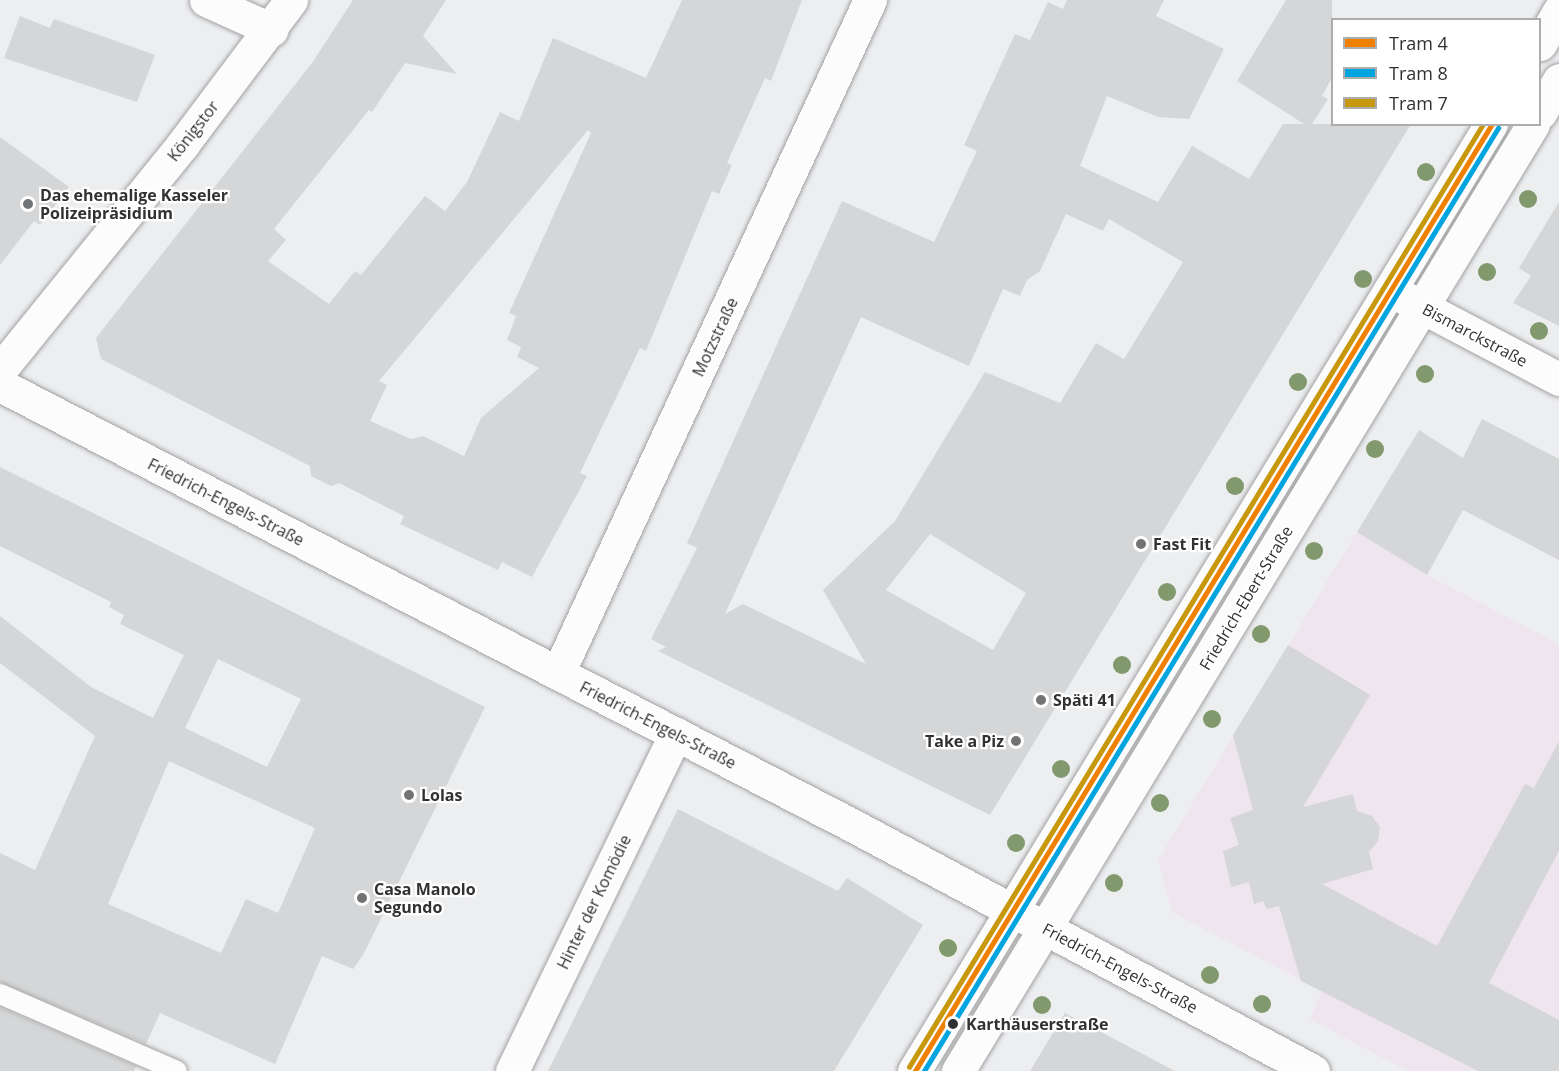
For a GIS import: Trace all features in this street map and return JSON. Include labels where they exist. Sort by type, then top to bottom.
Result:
[{"type":"street","points":[[206,0],[272,30]]},
{"type":"street","name":"Königstor","points":[[0,370],[272,30],[291,0]]},
{"type":"street","name":"Motzstraße","points":[[558,674],[870,0]]},
{"type":"street","points":[[1541,41],[1559,11]]},
{"type":"street","points":[[1541,110],[1559,80]]},
{"type":"street","points":[[914,1071],[1490,126]]},
{"type":"street","name":"Friedrich-Ebert-Straße","points":[[958,1071],[1532,126]]},
{"type":"street","name":"Bismarckstraße","points":[[1390,290],[1559,379]]},
{"type":"street","name":"Friedrich-Engels-Straße","points":[[0,385],[676,734],[1313,1071]]},
{"type":"street","name":"Hinter der Komödie","points":[[512,1071],[676,734]]},
{"type":"lane","points":[[0,994],[177,1071]]},
{"type":"shaded area","points":[[1357,532],[1427,575],[1559,644],[1559,1071],[1407,1071],[1310,1019],[1322,991],[1172,912],[1158,860]]},
{"type":"building","points":[[353,0],[446,0],[423,36],[457,74],[405,63],[372,112],[369,110],[274,229],[286,240],[268,261],[329,304],[355,271],[361,275],[425,196],[445,211],[467,182],[500,112],[519,121],[553,38],[646,78],[682,0],[802,0],[771,81],[765,78],[727,163],[732,165],[719,194],[712,191],[646,351],[640,348],[580,473],[587,476],[532,577],[502,562],[498,570],[400,524],[404,516],[339,483],[331,486],[311,476],[310,466],[101,359],[96,338],[312,63]],"holes":[[[588,130],[591,133],[509,313],[516,316],[507,340],[521,347],[517,357],[539,368],[481,418],[464,456],[423,436],[411,439],[370,421],[387,385],[379,381]]]},
{"type":"building","points":[[1067,0],[1164,0],[1156,16],[1224,49],[1189,119],[1158,117],[1107,96],[1080,166],[1158,202],[1192,146],[1249,179],[1283,124],[1304,124],[1237,81],[1286,0],[1332,0],[1331,80],[1322,96],[1328,99],[1312,124],[1410,126],[990,815],[658,651],[666,647],[651,639],[697,548],[687,543],[842,201],[934,242],[977,151],[964,145],[1015,34],[1030,40],[1048,2],[1063,9]],"holes":[[[1066,214],[1103,231],[1109,219],[1183,262],[1124,359],[1096,343],[1060,403],[985,372],[895,521],[823,590],[866,664],[743,604],[725,614],[861,317],[969,366],[1003,289],[1020,296],[1027,280],[1040,271]],[[930,534],[1026,593],[993,650],[886,590]]]},
{"type":"building","points":[[20,16],[50,28],[54,19],[155,55],[137,102],[4,58]]},
{"type":"building","name":"Das ehemalige Kasseler Polizeipräsidium","points":[[0,137],[69,187],[40,225],[34,221],[0,265]]},
{"type":"building","points":[[1559,202],[1559,326],[1513,303],[1531,276],[1519,268]]},
{"type":"building","points":[[1482,419],[1559,459],[1559,560],[1463,510],[1427,575],[1357,532],[1419,430],[1463,458]]},
{"type":"building","points":[[0,467],[485,707],[363,955],[353,969],[322,956],[275,1064],[160,1013],[146,1044],[0,982],[0,853],[35,870],[95,736],[0,663],[0,616],[91,687],[153,718],[184,655],[120,624],[124,615],[109,607],[111,602],[0,546]],"holes":[[[218,659],[301,699],[267,767],[185,728]],[[169,761],[315,828],[278,913],[246,899],[221,953],[108,904]]]},
{"type":"building","points":[[1288,645],[1370,695],[1303,807],[1353,794],[1357,811],[1372,816],[1380,827],[1378,841],[1369,852],[1373,869],[1322,884],[1437,946],[1525,784],[1534,788],[1559,741],[1559,851],[1489,983],[1559,1020],[1559,1071],[1478,1071],[1301,981],[1279,906],[1267,909],[1263,901],[1254,904],[1249,882],[1231,887],[1223,851],[1239,845],[1230,818],[1253,810],[1233,735]]},
{"type":"building","points":[[678,809],[838,891],[847,878],[923,925],[834,1071],[548,1071]]},
{"type":"building","points":[[0,1007],[136,1066],[134,1071],[0,1071]]},
{"type":"building","points":[[1065,1013],[1175,1071],[1030,1071]]},
{"type":"tram line","name":"7","points":[[909,1067],[1482,126]]},
{"type":"tram line","name":"4","points":[[915,1071],[1491,126]]},
{"type":"tram line","name":"8","points":[[924,1071],[1498,128]]},
{"type":"place","name":"Das ehemalige Kasseler Polizeipräsidium","points":[[28,204]]},
{"type":"place","name":"Fast Fit","points":[[1141,544]]},
{"type":"place","name":"Späti 41","points":[[1041,700]]},
{"type":"place","name":"Take a Piz","points":[[1016,741]]},
{"type":"place","name":"Lolas","points":[[409,795]]},
{"type":"place","name":"Casa Manolo Segundo","points":[[362,898]]},
{"type":"place","name":"Karthäuserstraße","points":[[953,1024]]}]
